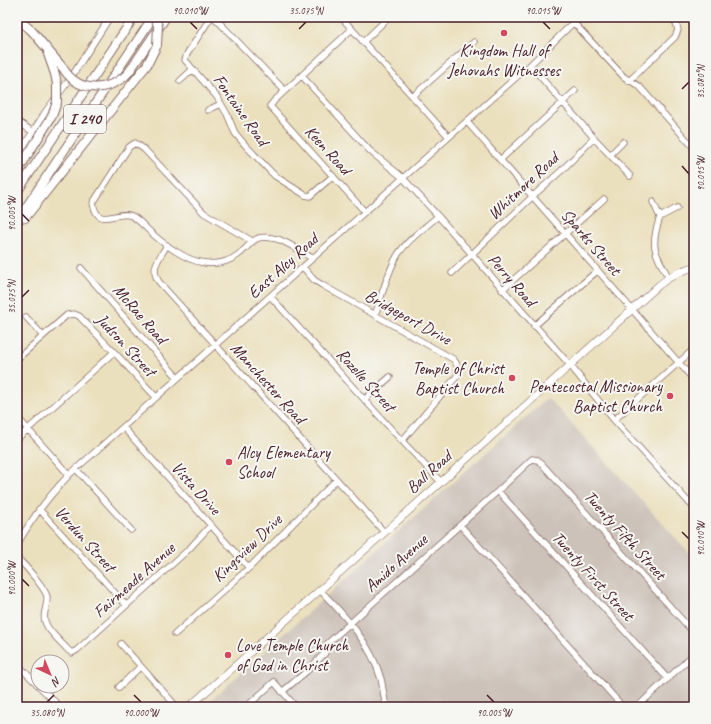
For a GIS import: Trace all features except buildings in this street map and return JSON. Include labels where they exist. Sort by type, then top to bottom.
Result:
[{"type":"highway","name":"I 240","points":[[17,192],[134,17]]},
{"type":"highway","name":"I 240","points":[[17,221],[154,17]]},
{"type":"highway","points":[[17,226],[147,64],[157,45],[158,26],[154,17]]},
{"type":"highway","points":[[17,18],[32,31],[63,68],[66,74],[77,82],[95,88],[109,86],[124,77],[129,72],[166,17]]},
{"type":"highway","points":[[17,172],[52,116],[57,102],[57,84],[55,74],[44,46]]},
{"type":"main road","name":"Ball Road","points":[[189,707],[441,482],[631,309],[669,278],[680,272],[694,268]]},
{"type":"street","points":[[17,157],[46,111],[70,79],[110,17]]},
{"type":"street","points":[[213,17],[285,91],[352,29]]},
{"type":"street","name":"Fontaine Road","points":[[213,17],[187,54],[185,60],[217,97],[235,133],[275,176],[305,195],[310,196],[333,176]]},
{"type":"street","points":[[341,17],[449,137]]},
{"type":"street","points":[[363,42],[389,17]]},
{"type":"street","points":[[629,81],[676,37],[678,30],[676,23],[671,17]]},
{"type":"street","points":[[574,19],[624,77],[639,86],[694,148]]},
{"type":"street","name":"East Alcy Road","points":[[17,545],[27,526],[39,509],[69,475],[365,212],[402,177],[530,65],[574,19]]},
{"type":"street","points":[[413,96],[474,42]]},
{"type":"street","points":[[530,65],[594,138],[630,176]]},
{"type":"street","points":[[180,81],[193,69]]},
{"type":"street","name":"Perry Road","points":[[302,76],[370,151],[402,177],[438,216],[570,365],[614,420],[694,508]]},
{"type":"street","name":"Keen Road","points":[[285,91],[270,106],[365,212]]},
{"type":"street","points":[[500,160],[575,92]]},
{"type":"street","points":[[208,110],[221,104]]},
{"type":"street","points":[[17,121],[33,132]]},
{"type":"street","name":"Sparks Street","points":[[466,122],[533,196],[564,234],[694,380]]},
{"type":"street","name":"Whitmore Road","points":[[452,273],[533,196],[562,171],[594,138]]},
{"type":"street","points":[[610,155],[623,142]]},
{"type":"street","points":[[252,241],[204,212],[144,148],[135,143],[129,147],[93,203],[94,210],[99,216],[107,218],[126,214],[133,217],[167,245],[190,259],[199,262],[212,264],[225,261],[238,255],[252,241],[259,238],[279,239],[312,258]]},
{"type":"street","points":[[502,290],[604,199]]},
{"type":"street","points":[[653,202],[660,217],[654,238],[654,248],[656,256],[669,278]]},
{"type":"street","points":[[660,217],[677,208]]},
{"type":"street","points":[[375,315],[393,262],[399,252],[438,216]]},
{"type":"street","name":"Manchester Road","points":[[167,245],[155,266],[155,276],[159,282],[384,532]]},
{"type":"street","name":"Bridgeport Drive","points":[[303,267],[314,280],[322,285],[454,359],[457,363],[459,370],[457,376],[402,441]]},
{"type":"street","name":"McRae Road","points":[[81,268],[178,378]]},
{"type":"street","points":[[534,326],[597,271]]},
{"type":"street","name":"Rozelle Street","points":[[270,296],[441,482]]},
{"type":"street","name":"Judson Street","points":[[43,336],[67,315],[74,314],[79,316],[156,397]]},
{"type":"street","points":[[17,359],[43,336],[26,317]]},
{"type":"street","points":[[614,420],[694,349]]},
{"type":"street","points":[[17,439],[114,352]]},
{"type":"street","points":[[365,399],[390,377]]},
{"type":"street","points":[[17,417],[69,475]]},
{"type":"street","name":"Vista Drive","points":[[123,427],[249,568]]},
{"type":"street","name":"Amido Avenue","points":[[282,692],[325,653],[328,643],[350,622],[532,459]]},
{"type":"street","name":"Twenty Fifth Street","points":[[532,459],[538,460],[694,633]]},
{"type":"street","points":[[76,469],[131,530]]},
{"type":"street","name":"Kingsview Drive","points":[[175,634],[249,568],[336,480]]},
{"type":"street","name":"Twenty First Street","points":[[498,491],[668,679]]},
{"type":"street","name":"Verdun Street","points":[[39,509],[126,605]]},
{"type":"street","name":"Fairmeade Avenue","points":[[17,558],[46,592],[47,598],[44,610],[45,624],[72,653],[189,549],[211,525]]},
{"type":"street","points":[[460,525],[623,707]]},
{"type":"street","points":[[320,590],[350,622],[366,645],[381,680],[386,707]]},
{"type":"street","points":[[121,644],[177,707]]},
{"type":"street","points":[[637,707],[694,654]]},
{"type":"street","points":[[17,664],[30,678]]},
{"type":"street","points":[[119,687],[140,667]]},
{"type":"street","points":[[246,707],[274,682],[296,707]]},
{"type":"street","points":[[46,694],[60,707]]},
{"type":"shaded area","points":[[548,398],[694,558],[694,707],[203,707],[546,399]]},
{"type":"place","name":"Kingdom Hall of Jehovahs Witnesses","points":[[504,33]]},
{"type":"place","name":"Temple of Christ Baptist Church","points":[[512,378]]},
{"type":"place","name":"Pentecostal Missionary Baptist Church","points":[[670,396]]},
{"type":"place","name":"Alcy Elementary School","points":[[229,462]]},
{"type":"place","name":"Love Temple Church of God in Christ","points":[[228,655]]}]
